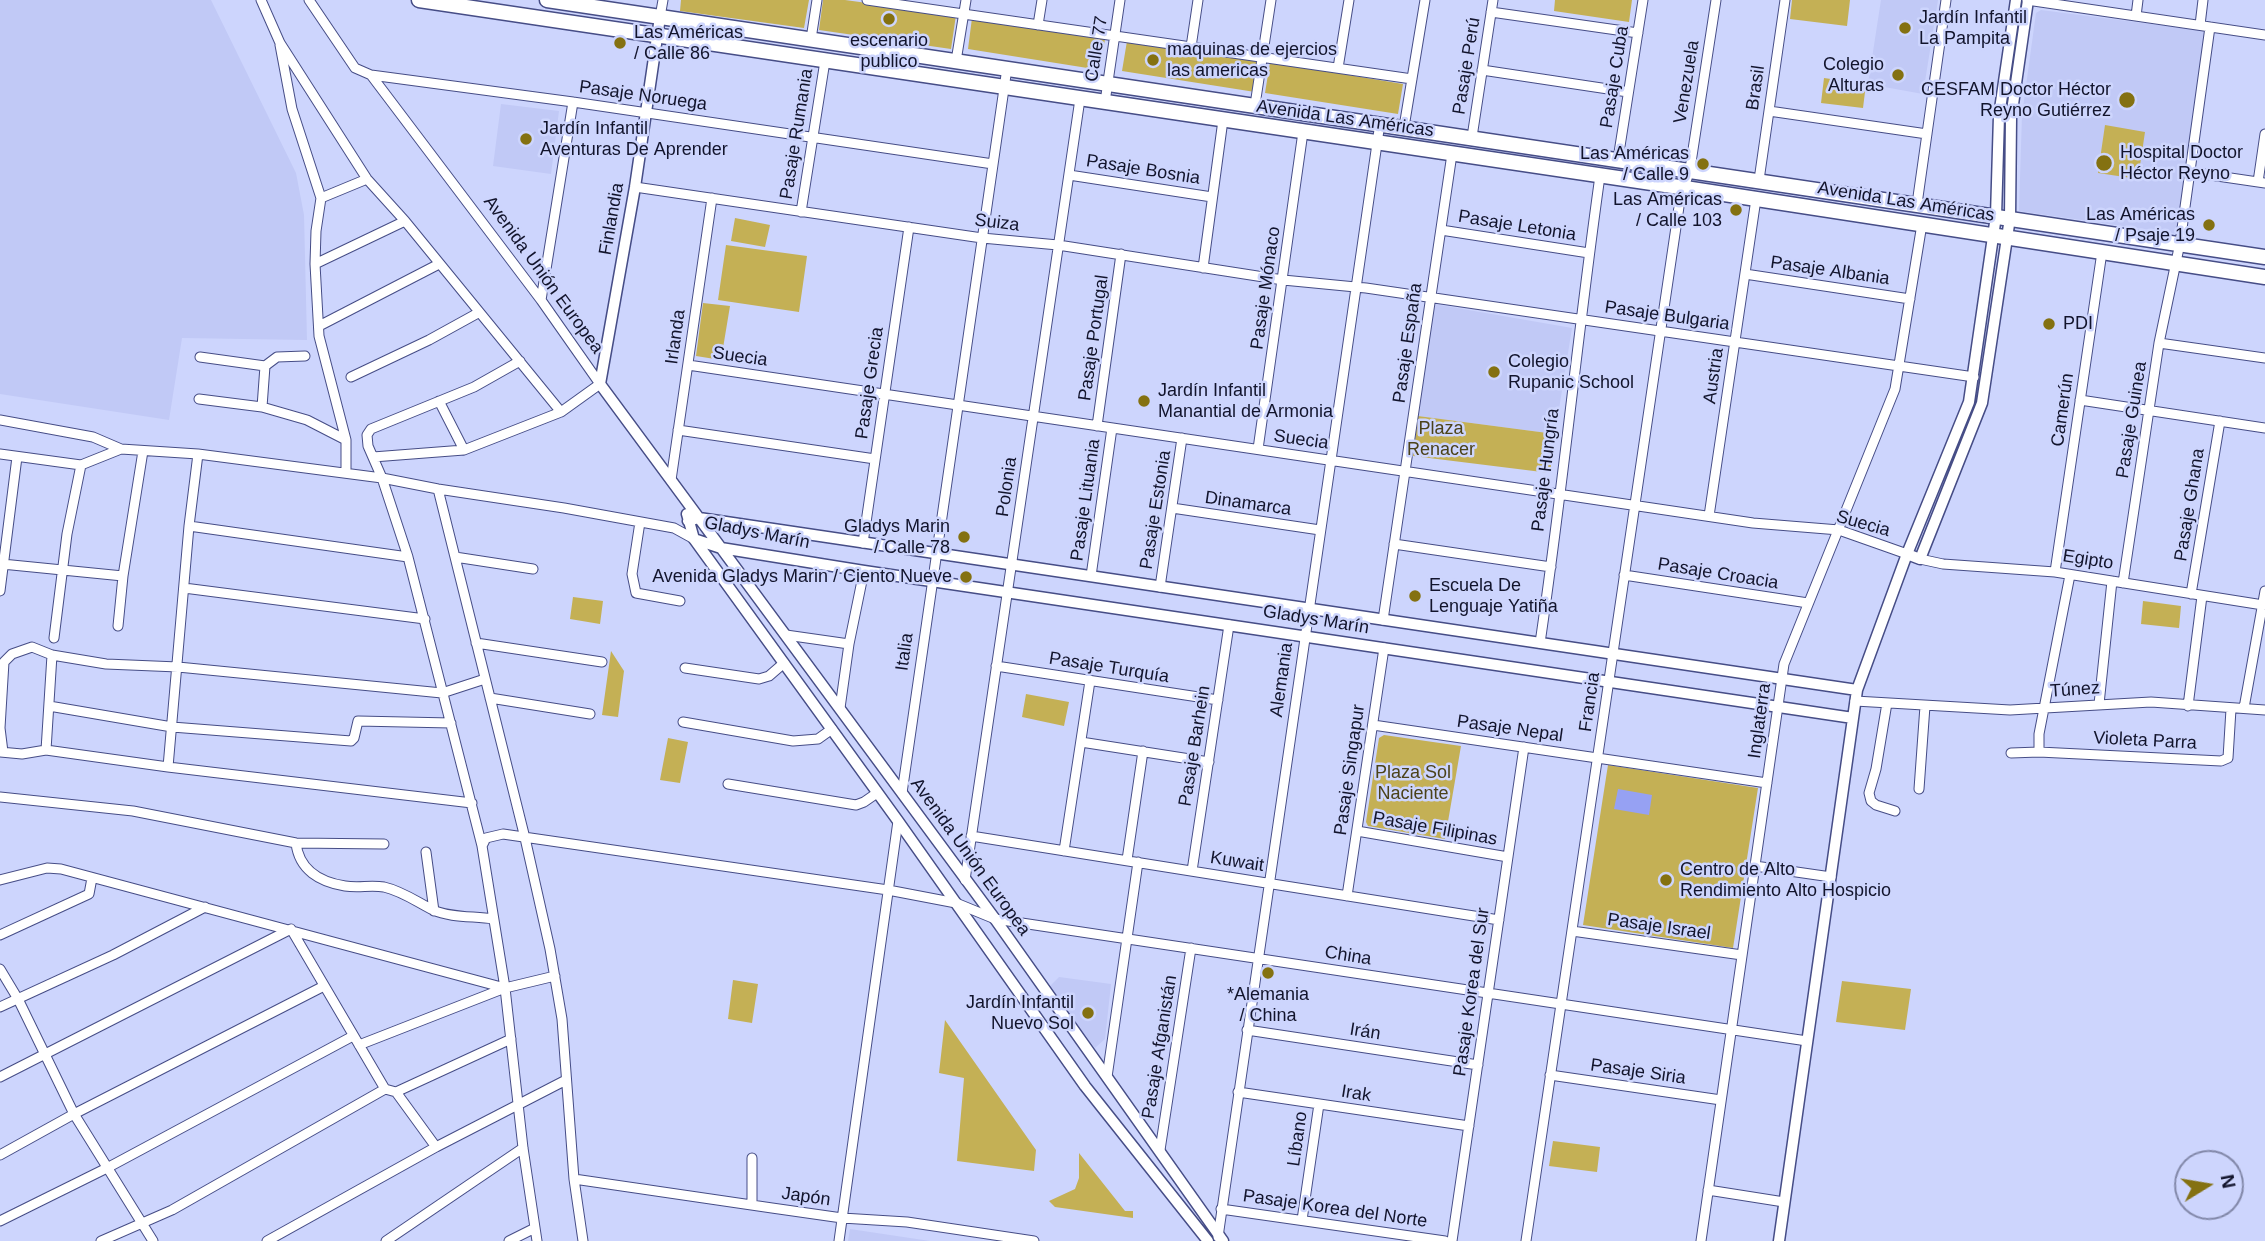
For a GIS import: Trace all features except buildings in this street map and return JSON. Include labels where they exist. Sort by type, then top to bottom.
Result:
[{"type":"main road","name":"Avenida Las Américas","points":[[419,0],[507,6],[657,36],[2265,277]]},
{"type":"main road","name":"Avenida Las Américas","points":[[547,0],[2265,257]]},
{"type":"street","points":[[261,0],[280,43],[367,180],[405,221],[561,412]]},
{"type":"street","points":[[660,17],[663,0]]},
{"type":"street","points":[[811,39],[817,0]]},
{"type":"street","points":[[867,0],[1412,79]]},
{"type":"street","points":[[956,61],[966,0]]},
{"type":"street","points":[[1038,25],[1042,0]]},
{"type":"street","name":"Calle 77","points":[[1105,102],[1120,0]]},
{"type":"street","points":[[1191,47],[1198,0]]},
{"type":"street","points":[[1255,105],[1271,0]]},
{"type":"street","points":[[1338,68],[1349,0]]},
{"type":"street","points":[[1404,127],[1425,0]]},
{"type":"street","name":"Pasaje Perú","points":[[1472,137],[1493,0]]},
{"type":"street","name":"Pasaje Cuba","points":[[1618,159],[1643,0]]},
{"type":"street","name":"Venezuela","points":[[1690,169],[1716,0]]},
{"type":"street","name":"Brasil","points":[[1759,180],[1785,0]]},
{"type":"street","points":[[1917,204],[1946,0]]},
{"type":"street","points":[[2003,217],[1999,116],[2016,0]]},
{"type":"street","points":[[1779,1241],[1856,696],[1907,554],[1969,402],[2003,217],[2011,118],[2028,0],[2265,35]]},
{"type":"street","points":[[2136,16],[2138,0]]},
{"type":"street","name":"Pasaje Guinea","points":[[2123,583],[2159,343],[2180,243],[2190,172],[2205,26],[2203,0]]},
{"type":"street","name":"Avenida Unión Europea","points":[[307,1],[355,68],[371,75],[541,300],[684,498],[693,520],[694,539],[1086,1086],[1208,1241]]},
{"type":"street","points":[[1491,12],[1638,33]]},
{"type":"street","name":"Finlandia","points":[[600,384],[635,187],[660,17]]},
{"type":"street","points":[[280,43],[292,109],[321,198],[315,264],[319,326],[323,355],[346,440],[346,473]]},
{"type":"street","name":"Pasaje Rumania","points":[[801,212],[825,61]]},
{"type":"street","name":"Italia","points":[[839,1241],[1007,68]]},
{"type":"street","points":[[1482,70],[1629,92]]},
{"type":"street","name":"Pasaje Noruega","points":[[371,75],[646,112],[993,164]]},
{"type":"street","name":"Polonia","points":[[964,880],[1080,99]]},
{"type":"street","points":[[541,300],[573,102]]},
{"type":"street","points":[[1769,111],[1927,134]]},
{"type":"street","points":[[1203,268],[1223,120]]},
{"type":"street","name":"Alemania","points":[[1220,1238],[1221,1209],[1380,124]]},
{"type":"street","name":"Pasaje Mónaco","points":[[1258,449],[1303,132]]},
{"type":"street","points":[[2190,172],[2261,182],[2265,134]]},
{"type":"street","name":"Pasaje España","points":[[1383,620],[1452,154]]},
{"type":"street","name":"Francia","points":[[1526,1241],[1682,188],[1690,169]]},
{"type":"street","name":"Pasaje Bosnia","points":[[1069,174],[1212,197]]},
{"type":"street","name":"Pasaje Hungría","points":[[1540,643],[1579,319],[1600,176]]},
{"type":"street","points":[[321,198],[367,180]]},
{"type":"street","name":"Suiza","points":[[635,187],[982,238],[1121,254],[1283,280],[1356,287]]},
{"type":"street","name":"Irlanda","points":[[671,480],[712,198]]},
{"type":"street","name":"Austria","points":[[1709,516],[1756,199]]},
{"type":"street","points":[[315,264],[405,221]]},
{"type":"street","name":"Inglaterra","points":[[1701,1241],[1787,653],[1892,396],[1900,367],[1922,224]]},
{"type":"street","name":"Pasaje Grecia","points":[[863,542],[909,227]]},
{"type":"street","name":"Pasaje Letonia","points":[[1441,230],[1589,253]]},
{"type":"street","points":[[1920,559],[1982,403],[1994,333],[2000,236]]},
{"type":"street","name":"Camerún","points":[[2055,572],[2102,252]]},
{"type":"street","name":"Pasaje Portugal","points":[[1097,426],[1121,254]]},
{"type":"street","points":[[319,326],[439,264]]},
{"type":"street","name":"Pasaje Albania","points":[[1745,274],[1910,299]]},
{"type":"street","name":"Pasaje Bulgaria","points":[[1356,287],[1973,377]]},
{"type":"street","points":[[351,377],[478,313]]},
{"type":"street","points":[[1980,331],[1994,333]]},
{"type":"street","points":[[2159,343],[2265,358]]},
{"type":"street","points":[[200,357],[265,366],[277,357],[306,356]]},
{"type":"street","points":[[520,361],[474,387],[371,429],[368,446],[382,478],[408,557],[482,846],[505,988],[537,1241]]},
{"type":"street","name":"Suecia","points":[[688,365],[1775,526],[1839,530],[1907,554]]},
{"type":"street","points":[[262,407],[265,366]]},
{"type":"street","points":[[373,457],[464,450],[561,412],[600,384]]},
{"type":"street","points":[[199,399],[262,407],[307,421],[346,440]]},
{"type":"street","points":[[2080,400],[2265,428]]},
{"type":"street","points":[[439,401],[464,450]]},
{"type":"street","points":[[0,420],[93,438],[121,449],[198,454],[382,478],[674,528]]},
{"type":"street","name":"Pasaje Ghana","points":[[2192,594],[2220,421]]},
{"type":"street","name":"Pasaje Lituania","points":[[1091,576],[1112,428]]},
{"type":"street","points":[[678,430],[875,459]]},
{"type":"street","name":"Pasaje Estonia","points":[[1160,587],[1182,438]]},
{"type":"street","points":[[0,454],[81,465],[121,449]]},
{"type":"street","points":[[118,626],[143,450]]},
{"type":"street","points":[[168,767],[198,454]]},
{"type":"street","points":[[0,591],[17,457]]},
{"type":"street","points":[[54,639],[62,569],[81,465]]},
{"type":"street","points":[[438,489],[525,838],[555,976],[562,1018],[574,1179],[583,1241]]},
{"type":"street","name":"Dinamarca","points":[[1172,508],[1320,530]]},
{"type":"street","name":"Avenida Unión Europea","points":[[693,520],[721,548],[995,919],[1220,1238]]},
{"type":"street","name":"Gladys Marín","points":[[674,528],[693,520],[863,542],[1782,679],[1856,696]]},
{"type":"street","points":[[640,522],[632,574],[636,593],[680,601]]},
{"type":"street","points":[[189,526],[408,557]]},
{"type":"street","name":"Gladys Marín","points":[[674,528],[694,539],[721,548],[1853,718]]},
{"type":"street","points":[[1394,544],[1551,567]]},
{"type":"street","name":"Egipto","points":[[1907,554],[1943,564],[2055,572],[2263,605]]},
{"type":"street","points":[[455,557],[533,569]]},
{"type":"street","points":[[2,564],[123,576]]},
{"type":"street","points":[[840,708],[849,644],[864,571]]},
{"type":"street","name":"Pasaje Croacia","points":[[1624,575],[1808,603]]},
{"type":"street","points":[[2039,752],[2039,734],[2070,575]]},
{"type":"street","points":[[2099,704],[2112,581]]},
{"type":"street","points":[[184,588],[425,619]]},
{"type":"street","points":[[2244,708],[2265,591]]},
{"type":"street","points":[[2188,706],[2202,596]]},
{"type":"street","name":"Pasaje Barhein","points":[[1192,871],[1229,625]]},
{"type":"street","points":[[786,635],[849,644]]},
{"type":"street","points":[[476,643],[601,662]]},
{"type":"street","points":[[471,803],[46,750],[22,754],[2,752],[0,728],[4,662],[12,654],[32,647],[52,655],[106,664],[178,667],[442,693],[485,679]]},
{"type":"street","name":"Pasaje Singapur","points":[[1347,896],[1384,648]]},
{"type":"street","points":[[46,750],[52,655]]},
{"type":"street","points":[[685,668],[759,679],[769,676],[784,663]]},
{"type":"street","name":"Pasaje Turquía","points":[[996,666],[1218,700]]},
{"type":"street","points":[[1064,851],[1090,681]]},
{"type":"street","name":"Túnez","points":[[1856,696],[1887,703],[2010,710],[2151,702],[2265,710]]},
{"type":"street","points":[[490,698],[590,714]]},
{"type":"street","points":[[1887,703],[1876,769],[1869,793],[1871,801],[1876,805],[1895,811]]},
{"type":"street","points":[[50,706],[172,727],[351,741],[358,721],[451,723]]},
{"type":"street","points":[[1919,789],[1926,706]]},
{"type":"street","name":"Violeta Parra","points":[[2011,753],[2221,761],[2228,758],[2230,750],[2231,709]]},
{"type":"street","points":[[683,722],[793,741],[818,739],[832,729]]},
{"type":"street","name":"Pasaje Nepal","points":[[1373,724],[1767,783]]},
{"type":"street","points":[[1081,742],[1209,762]]},
{"type":"street","name":"Pasaje Korea del Sur","points":[[1452,1241],[1524,747]]},
{"type":"street","points":[[1127,860],[1143,751]]},
{"type":"street","points":[[728,785],[856,805],[864,803],[877,793]]},
{"type":"street","points":[[0,797],[134,811],[296,843],[384,844]]},
{"type":"street","name":"Pasaje Filipinas","points":[[1357,831],[1508,857]]},
{"type":"street","name":"China","points":[[482,846],[486,838],[503,834],[888,890],[956,903],[995,919],[1807,1041]]},
{"type":"street","name":"Kuwait","points":[[971,836],[1499,920]]},
{"type":"street","points":[[296,843],[298,856],[315,877],[345,886],[384,887],[418,900],[434,911],[493,919]]},
{"type":"street","points":[[426,852],[434,911]]},
{"type":"street","points":[[1107,1077],[1138,862]]},
{"type":"street","points":[[1755,866],[1830,877]]},
{"type":"street","points":[[0,880],[47,868],[205,906],[505,988]]},
{"type":"street","points":[[0,935],[89,894],[92,878]]},
{"type":"street","points":[[0,1007],[113,955],[205,906]]},
{"type":"street","points":[[291,929],[385,1089],[396,1093],[436,1147]]},
{"type":"street","points":[[0,1077],[291,929]]},
{"type":"street","name":"Pasaje Israel","points":[[1572,931],[1742,955]]},
{"type":"street","name":"Pasaje Afganistán","points":[[1160,1150],[1191,948]]},
{"type":"street","points":[[0,969],[18,999],[74,1114],[153,1241]]},
{"type":"street","points":[[359,1045],[505,988],[555,976]]},
{"type":"street","points":[[0,1155],[74,1114],[324,986]]},
{"type":"street","name":"Irán","points":[[1247,1030],[1478,1065]]},
{"type":"street","points":[[0,1221],[107,1168],[353,1036]]},
{"type":"street","points":[[396,1093],[511,1039]]},
{"type":"street","name":"Pasaje Siria","points":[[1550,1075],[1721,1100]]},
{"type":"street","points":[[267,1241],[436,1147],[566,1080]]},
{"type":"street","points":[[101,1241],[172,1210],[385,1089]]},
{"type":"street","name":"Irak","points":[[1238,1092],[1469,1126]]},
{"type":"street","name":"Líbano","points":[[1302,1220],[1319,1104]]},
{"type":"street","points":[[386,1241],[523,1147]]},
{"type":"street","points":[[752,1158],[752,1204]]},
{"type":"street","name":"Japón","points":[[574,1179],[842,1218],[907,1222],[1034,1241]]},
{"type":"street","points":[[1708,1190],[1784,1202]]},
{"type":"street","name":"Pasaje Korea del Norte","points":[[1221,1209],[1302,1220],[1387,1237],[1445,1241]]},
{"type":"street","points":[[509,1241],[535,1228]]},
{"type":"shaded area","points":[[0,0],[211,0],[296,173],[304,215],[307,340],[182,338],[169,420],[0,394]]},
{"type":"shaded area","name":"Jardín Infantil La Pampita","points":[[1881,0],[1938,0],[1923,94],[1868,84]]},
{"type":"shaded area","name":"Hospital Doctor Héctor Reyno","points":[[2041,10],[2205,31],[2178,234],[2019,211],[2022,115],[2036,13]]},
{"type":"shaded area","name":"Jardín Infantil Aventuras De Aprender","points":[[501,104],[559,111],[551,174],[493,166]]},
{"type":"shaded area","name":"Colegio Rupanic School","points":[[1434,304],[1572,328],[1555,434],[1418,416]]},
{"type":"shaded area","name":"Jardín Infantil Nuevo Sol","points":[[1059,977],[1111,984],[1105,1039],[1095,1048],[1049,987]]},
{"type":"shaded area","points":[[850,1229],[930,1241],[848,1241]]},
{"type":"green space","points":[[681,0],[809,0],[804,28],[680,11]]},
{"type":"green space","points":[[823,0],[845,0],[956,15],[951,49],[819,30]]},
{"type":"green space","points":[[1555,0],[1632,0],[1629,22],[1554,11]]},
{"type":"green space","points":[[1792,0],[1850,0],[1847,26],[1790,19]]},
{"type":"green space","points":[[972,18],[1105,39],[1100,70],[968,49]]},
{"type":"green space","points":[[1127,41],[1260,62],[1255,92],[1122,71]]},
{"type":"green space","points":[[1270,62],[1403,84],[1398,114],[1265,93]]},
{"type":"green space","points":[[1824,78],[1866,84],[1863,108],[1821,103]]},
{"type":"green space","points":[[2105,125],[2145,132],[2138,179],[2098,173]]},
{"type":"green space","points":[[735,218],[770,225],[765,247],[731,241]]},
{"type":"green space","points":[[726,245],[807,256],[799,312],[718,300]]},
{"type":"green space","points":[[703,303],[730,306],[721,360],[696,356]]},
{"type":"green space","name":"Plaza Renacer","points":[[1418,416],[1555,434],[1550,473],[1413,456]]},
{"type":"green space","points":[[573,597],[603,601],[600,624],[570,619]]},
{"type":"green space","points":[[2143,601],[2181,606],[2179,628],[2141,624]]},
{"type":"green space","points":[[611,651],[624,671],[618,717],[602,715]]},
{"type":"green space","points":[[1026,694],[1069,702],[1064,726],[1022,717]]},
{"type":"green space","name":"Plaza Sol Naciente","points":[[1384,735],[1461,746],[1445,839],[1368,826],[1366,822],[1379,738]]},
{"type":"green space","points":[[668,738],[688,742],[680,783],[660,780]]},
{"type":"green space","name":"Centro de Alto Rendimiento Alto Hospicio","points":[[1608,765],[1758,788],[1733,948],[1583,925]]},
{"type":"green space","points":[[733,980],[758,984],[752,1023],[728,1019]]},
{"type":"green space","points":[[1842,981],[1911,989],[1905,1030],[1836,1022]]},
{"type":"green space","points":[[945,1020],[1036,1150],[1034,1171],[957,1161],[964,1078],[939,1073]]},
{"type":"green space","points":[[1553,1141],[1600,1147],[1597,1172],[1549,1166]]},
{"type":"green space","points":[[1079,1153],[1125,1211],[1133,1211],[1133,1218],[1055,1207],[1049,1201],[1075,1189],[1079,1178]]},
{"type":"water","points":[[1618,789],[1652,795],[1649,815],[1614,809]]},
{"type":"place","name":"escenario publico","points":[[889,19]]},
{"type":"place","name":"Jardín Infantil La Pampita","points":[[1905,28]]},
{"type":"place","name":"Las Américas / Calle 86","points":[[620,43]]},
{"type":"place","name":"maquinas de ejercios las americas","points":[[1153,60]]},
{"type":"place","name":"Colegio Alturas","points":[[1898,75]]},
{"type":"place","name":"CESFAM Doctor Héctor Reyno Gutiérrez","points":[[2127,100]]},
{"type":"place","name":"Jardín Infantil Aventuras De Aprender","points":[[526,139]]},
{"type":"place","name":"Hospital Doctor Héctor Reyno","points":[[2104,163]]},
{"type":"place","name":"Las Américas / Calle 9","points":[[1703,164]]},
{"type":"place","name":"Las Américas / Calle 103","points":[[1736,210]]},
{"type":"place","name":"Las Américas / Psaje 19","points":[[2209,225]]},
{"type":"place","name":"PDI","points":[[2049,324]]},
{"type":"place","name":"Colegio Rupanic School","points":[[1494,372]]},
{"type":"place","name":"Jardín Infantil Manantial de Armonia","points":[[1144,401]]},
{"type":"place","name":"Gladys Marin / Calle 78","points":[[964,537]]},
{"type":"place","name":"Avenida Gladys Marin / Ciento Nueve","points":[[966,577]]},
{"type":"place","name":"Escuela De Lenguaje Yatiña","points":[[1415,596]]},
{"type":"place","name":"Centro de Alto Rendimiento Alto Hospicio","points":[[1666,880]]},
{"type":"place","name":"*Alemania / China","points":[[1268,973]]},
{"type":"place","name":"Jardín Infantil Nuevo Sol","points":[[1088,1013]]}]
